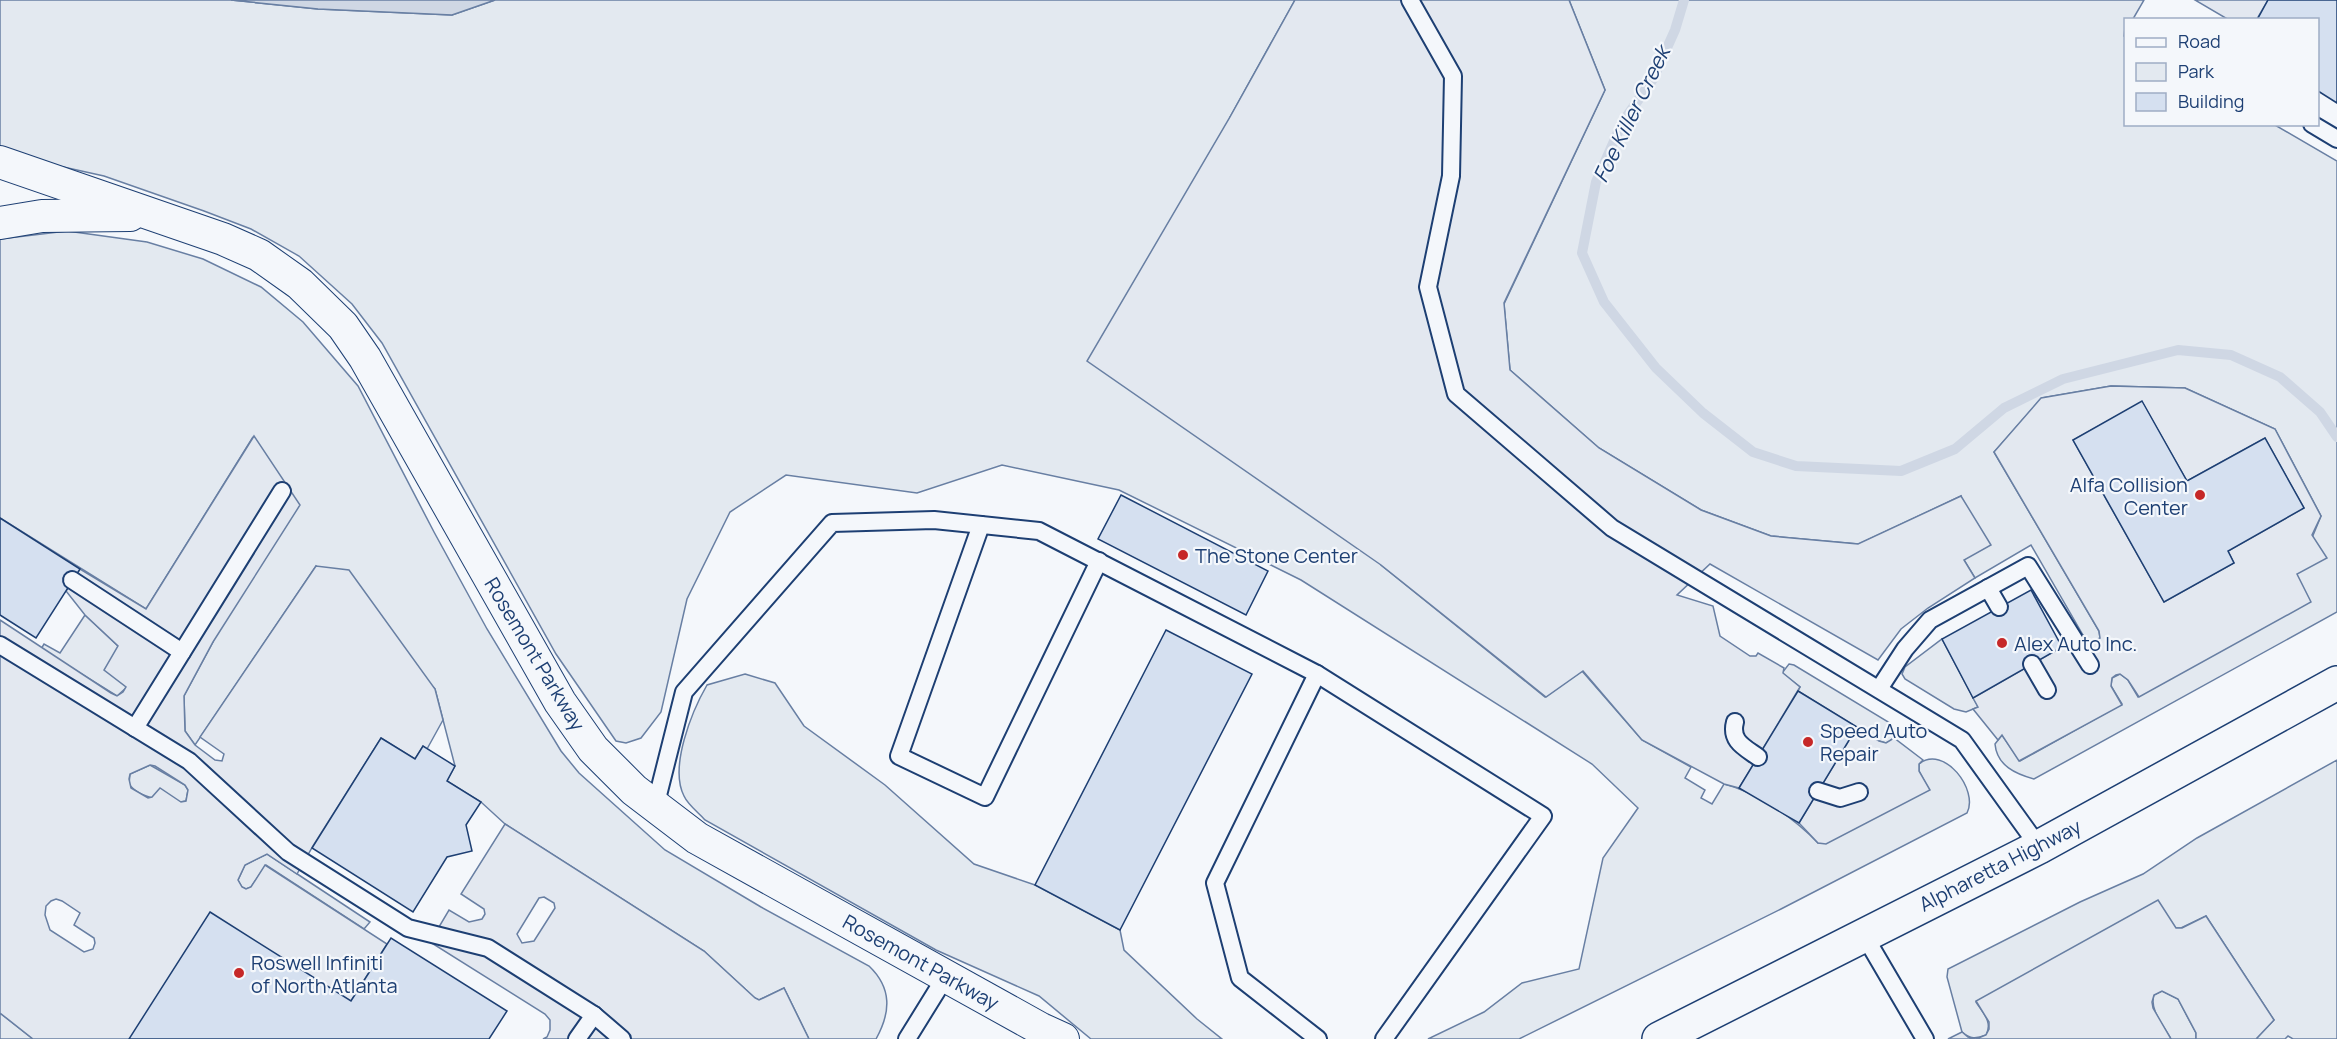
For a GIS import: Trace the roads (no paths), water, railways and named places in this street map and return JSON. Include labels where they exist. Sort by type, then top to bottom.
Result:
[{"type":"highway","name":"Alpharetta Highway","points":[[1659,1039],[2039,847],[2337,683]]},
{"type":"street","name":"Rosemont Parkway","points":[[0,162],[223,239],[259,255],[300,284],[343,326],[365,358],[560,702],[593,749],[634,790],[697,838],[1050,1036]]},
{"type":"street","name":"Rosemont Parkway","points":[[0,223],[42,216],[152,215]]},
{"type":"lane","points":[[1410,0],[1453,76],[1451,176],[1428,287],[1456,394],[1612,528],[1962,740],[2039,847]]},
{"type":"lane","points":[[2315,126],[2337,139]]},
{"type":"lane","points":[[135,728],[282,491]]},
{"type":"lane","points":[[655,807],[684,692],[832,523],[934,520],[1039,531],[1317,674],[1543,816],[1384,1039]]},
{"type":"lane","points":[[981,525],[899,756],[985,797],[1099,561]]},
{"type":"lane","points":[[1879,689],[1905,650],[1930,620],[2028,566],[2090,665]]},
{"type":"lane","points":[[72,580],[182,652]]},
{"type":"lane","points":[[1988,588],[1999,607]]},
{"type":"lane","points":[[0,645],[189,760],[288,852],[408,928],[488,948],[594,1015],[622,1039]]},
{"type":"lane","points":[[2032,664],[2047,690]]},
{"type":"lane","points":[[1317,674],[1215,883],[1240,978],[1318,1039]]},
{"type":"lane","points":[[1735,722],[1734,736],[1738,744],[1758,757]]},
{"type":"lane","points":[[1818,791],[1840,798],[1859,792]]},
{"type":"lane","points":[[1864,934],[1925,1039]]},
{"type":"lane","points":[[908,1039],[946,976]]},
{"type":"lane","points":[[577,1039],[594,1015]]},
{"type":"waterway","name":"Foe Killer Creek","points":[[1684,0],[1675,30],[1653,79],[1622,123],[1596,182],[1582,253],[1604,302],[1656,368],[1703,413],[1753,452],[1796,466],[1901,471],[1955,449],[2004,408],[2063,379],[2178,350],[2231,355],[2280,377],[2320,412],[2337,437]]},
{"type":"place","name":"Alfa Collision Center","points":[[2200,495]]},
{"type":"place","name":"The Stone Center","points":[[1183,555]]},
{"type":"place","name":"Alex Auto Inc.","points":[[2002,643]]},
{"type":"place","name":"Speed Auto Repair","points":[[1808,742]]},
{"type":"place","name":"Roswell Infiniti of North Atlanta","points":[[239,973]]}]
